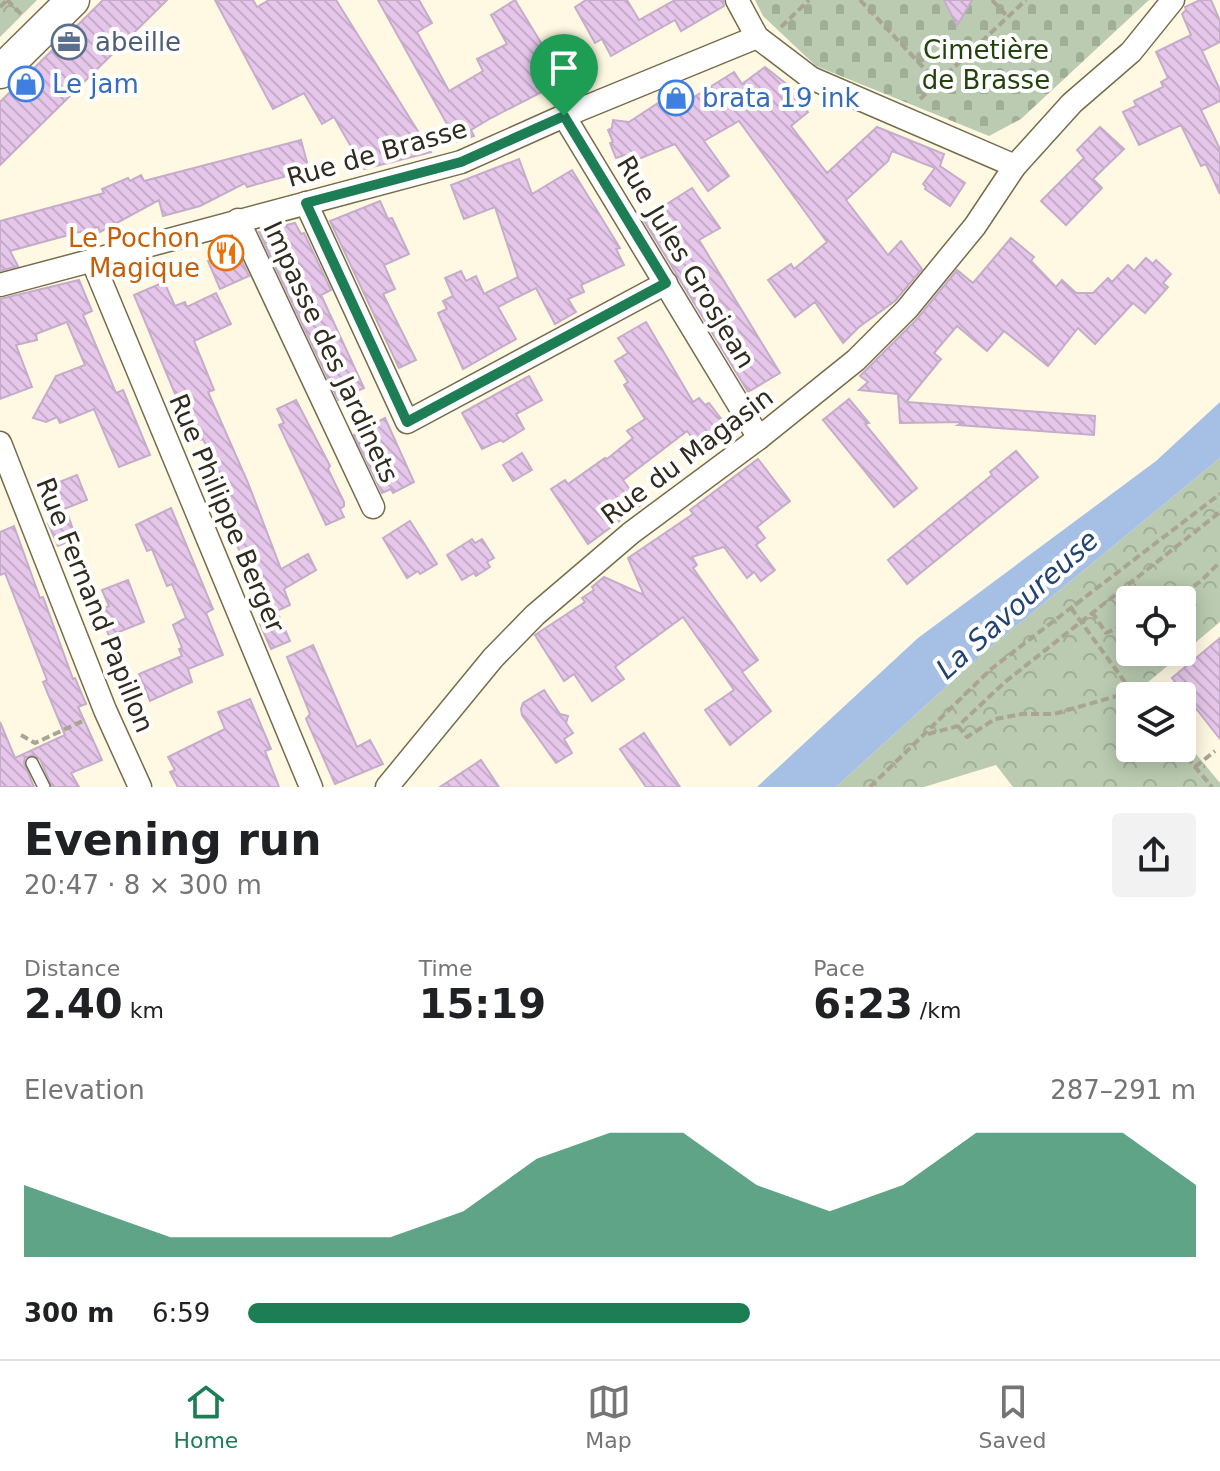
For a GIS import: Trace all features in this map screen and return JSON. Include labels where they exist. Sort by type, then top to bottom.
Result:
[{"type":"main road","points":[[0,72],[73,0]]},
{"type":"street","points":[[737,0],[757,37],[811,78],[1015,166]]},
{"type":"street","name":"Rue du Magasin","points":[[387,787],[493,658],[535,615],[631,533],[759,438],[856,360],[907,309],[975,226],[1015,166],[1072,103],[1131,52],[1173,0]]},
{"type":"street","name":"Rue de Brasse","points":[[0,285],[461,162],[757,37]]},
{"type":"street","name":"Rue Jules Grosjean","points":[[564,116],[759,438]]},
{"type":"street","points":[[306,203],[407,422],[666,283]]},
{"type":"street","name":"Impasse des Jardinets","points":[[238,220],[373,507]]},
{"type":"street","name":"Rue Philippe Berger","points":[[92,260],[311,787]]},
{"type":"street","name":"Rue Fernand Papillon","points":[[0,443],[105,710],[140,787]]},
{"type":"lane","points":[[32,763],[44,787]]},
{"type":"path","points":[[0,7],[7,0]]},
{"type":"path","points":[[781,27],[809,0]]},
{"type":"path","points":[[860,0],[938,83]]},
{"type":"path","points":[[992,0],[1008,17]]},
{"type":"path","points":[[920,99],[1026,0]]},
{"type":"path","points":[[870,787],[991,669],[1220,494]]},
{"type":"path","points":[[925,735],[958,726],[1005,682],[1220,512]]},
{"type":"path","points":[[1194,586],[1220,562]]},
{"type":"path","points":[[1071,608],[1124,682]]},
{"type":"path","points":[[1092,612],[1106,633],[1116,629]]},
{"type":"path","points":[[958,726],[967,737],[995,719],[1022,714],[1054,714],[1116,698]]},
{"type":"path","points":[[21,735],[35,743],[105,710]]},
{"type":"path","points":[[1195,767],[1215,751]]},
{"type":"path","points":[[1191,762],[1212,787]]},
{"type":"green space","points":[[0,0],[37,0],[0,37]]},
{"type":"green space","name":"Cimetière de Brasse","points":[[755,0],[1149,0],[1021,119],[989,136],[816,66],[763,16]]},
{"type":"green space","points":[[1220,458],[1220,622],[1196,642],[1196,586],[1116,586],[1116,666],[1167,666],[1148,682],[1116,682],[1116,762],[1196,762],[1196,754],[1220,787],[1013,787],[996,765],[924,787],[836,787],[981,655]]},
{"type":"water","name":"La Savoureuse","points":[[1220,402],[1220,458],[981,655],[836,787],[757,787],[918,638],[1156,461]]},
{"type":"building","points":[[103,0],[167,0],[0,165],[0,102]]},
{"type":"building","points":[[215,0],[253,0],[257,7],[269,0],[336,0],[431,152],[364,169],[334,117],[322,124],[304,93],[273,109]]},
{"type":"building","points":[[378,0],[419,0],[432,23],[417,32],[449,91],[483,71],[477,59],[507,44],[491,15],[515,0],[567,79],[491,118],[471,130],[474,136],[457,142]]},
{"type":"building","points":[[586,0],[627,0],[639,20],[675,0],[723,0],[724,6],[681,31],[675,20],[611,56],[602,39],[595,43],[575,7]]},
{"type":"building","points":[[944,0],[972,0],[957,26]]},
{"type":"building","points":[[1200,0],[1211,0],[1220,21],[1220,42],[1202,51],[1220,90],[1220,101],[1201,110],[1220,149],[1220,194],[1206,164],[1201,166],[1181,125],[1139,145],[1123,112],[1136,106],[1134,101],[1163,87],[1161,82],[1168,78],[1156,52],[1191,35],[1182,14],[1185,7]]},
{"type":"building","points":[[765,67],[793,89],[791,91],[808,112],[791,126],[827,173],[877,127],[944,154],[940,166],[965,183],[950,206],[925,189],[923,184],[935,168],[892,151],[888,161],[846,200],[888,255],[901,241],[922,269],[895,301],[843,343],[815,302],[795,317],[768,280],[791,264],[794,269],[827,242],[739,121],[704,141],[729,176],[708,191],[675,144],[629,163],[625,155],[616,158],[610,143],[613,142],[608,130],[612,128],[613,120],[629,122],[681,88],[689,100],[734,72],[742,84]]},
{"type":"building","points":[[1100,127],[1124,149],[1093,179],[1102,188],[1066,225],[1041,201],[1084,158],[1077,150]]},
{"type":"building","points":[[301,140],[309,170],[247,187],[245,183],[200,206],[163,216],[159,200],[100,232],[98,227],[10,251],[18,266],[0,271],[0,221],[104,193],[102,189],[128,178],[130,181],[141,175],[144,181]]},
{"type":"building","points":[[519,159],[532,194],[572,170],[620,248],[616,249],[624,265],[581,285],[584,292],[568,299],[576,312],[555,324],[536,288],[498,307],[516,339],[463,369],[438,313],[447,309],[443,301],[453,296],[445,278],[461,271],[466,281],[476,276],[484,294],[518,277],[495,207],[464,219],[451,185]]},
{"type":"building","points":[[692,188],[720,228],[699,240],[780,373],[748,392],[643,219]]},
{"type":"building","points":[[380,201],[409,254],[384,265],[395,289],[383,294],[416,360],[399,368],[330,221]]},
{"type":"building","points":[[295,223],[301,234],[304,233],[331,290],[321,295],[364,388],[338,400],[259,232]]},
{"type":"building","points":[[1011,238],[1034,257],[1031,261],[1056,287],[1062,280],[1076,293],[1093,293],[1108,278],[1112,282],[1128,265],[1134,271],[1146,258],[1153,264],[1156,260],[1171,274],[1163,283],[1168,287],[1145,313],[1133,303],[1095,344],[1078,328],[1048,366],[1004,331],[987,351],[957,326],[934,353],[941,359],[906,402],[1095,416],[1094,435],[958,425],[964,422],[900,423],[898,394],[859,390],[868,382],[860,376],[917,319],[957,270],[973,283]]},
{"type":"building","points":[[236,248],[249,276],[220,289],[208,261]]},
{"type":"building","points":[[79,280],[92,311],[83,315],[116,393],[123,390],[150,455],[119,467],[94,409],[60,423],[57,417],[46,422],[33,418],[56,376],[85,365],[67,322],[36,334],[37,340],[16,345],[32,387],[0,399],[0,299]]},
{"type":"building","points":[[164,282],[175,306],[185,302],[187,307],[216,293],[231,324],[194,341],[214,390],[208,392],[281,569],[308,554],[316,570],[284,589],[290,605],[266,616],[208,474],[218,469],[203,439],[195,442],[134,295]]},
{"type":"building","points":[[646,322],[693,402],[699,398],[705,405],[709,403],[732,433],[705,454],[687,431],[623,480],[641,505],[588,544],[551,489],[565,480],[568,484],[607,459],[633,438],[627,431],[645,419],[624,385],[628,382],[615,361],[628,353],[618,338]]},
{"type":"building","points":[[529,376],[542,400],[516,414],[524,429],[503,442],[501,440],[482,449],[462,413]]},
{"type":"building","points":[[849,399],[869,423],[865,424],[917,488],[894,507],[823,420]]},
{"type":"building","points":[[296,400],[330,466],[328,469],[344,502],[340,509],[344,517],[326,525],[279,425],[284,423],[277,409]]},
{"type":"building","points":[[385,418],[414,482],[393,493],[391,489],[382,493],[354,435]]},
{"type":"building","points":[[1016,451],[1038,477],[907,584],[888,560],[992,475],[990,472]]},
{"type":"building","points":[[522,453],[532,470],[513,481],[503,465]]},
{"type":"building","points":[[758,459],[790,501],[757,527],[765,538],[756,545],[775,570],[761,581],[754,572],[747,578],[724,547],[692,557],[697,565],[693,568],[758,660],[742,672],[771,711],[730,745],[705,710],[734,690],[683,617],[615,667],[624,679],[592,701],[574,674],[564,681],[535,635],[585,602],[582,598],[594,590],[592,587],[604,577],[644,595],[628,558],[693,514],[690,510]]},
{"type":"building","points":[[77,475],[87,500],[59,511],[49,486]]},
{"type":"building","points":[[171,508],[213,609],[206,613],[223,655],[188,669],[192,682],[150,701],[139,674],[182,656],[173,625],[186,618],[172,584],[167,586],[152,549],[147,551],[136,525]]},
{"type":"building","points":[[68,515],[76,538],[58,546],[48,523]]},
{"type":"building","points":[[410,521],[437,564],[407,578],[383,538]]},
{"type":"building","points":[[14,526],[40,598],[43,597],[73,679],[86,704],[78,707],[102,760],[71,773],[79,787],[52,787],[40,759],[32,755],[25,758],[24,763],[34,787],[0,787],[0,722],[15,758],[65,735],[5,573],[0,575],[0,532]]},
{"type":"building","points":[[472,539],[475,543],[482,539],[494,558],[487,562],[490,567],[462,580],[447,555]]},
{"type":"building","points":[[128,580],[144,622],[109,636],[99,610],[109,606],[102,590]]},
{"type":"building","points":[[279,616],[290,641],[271,649],[260,624]]},
{"type":"building","points":[[1220,638],[1220,739],[1196,708],[1196,682],[1175,682],[1172,678],[1186,666],[1196,666],[1196,658]]},
{"type":"building","points":[[313,645],[357,747],[370,740],[383,764],[335,784],[306,719],[310,714],[287,657]]},
{"type":"building","points":[[544,690],[560,714],[568,716],[566,723],[573,733],[564,739],[572,753],[556,763],[522,715],[521,709],[523,703]]},
{"type":"building","points":[[250,699],[271,749],[265,751],[279,787],[178,787],[170,772],[175,770],[168,757],[225,729],[218,712]]},
{"type":"building","points":[[644,733],[680,787],[646,787],[620,749]]},
{"type":"building","points":[[481,760],[499,787],[440,787]]},
{"type":"place","name":"abeille","points":[[69,42]]},
{"type":"place","name":"Le jam","points":[[26,84]]},
{"type":"place","name":"brata 19 ink","points":[[676,98]]},
{"type":"place","name":"Le Pochon Magique","points":[[226,253]]},
{"type":"route","points":[[564,116],[666,283],[407,422],[306,203],[461,162],[564,116]]}]
